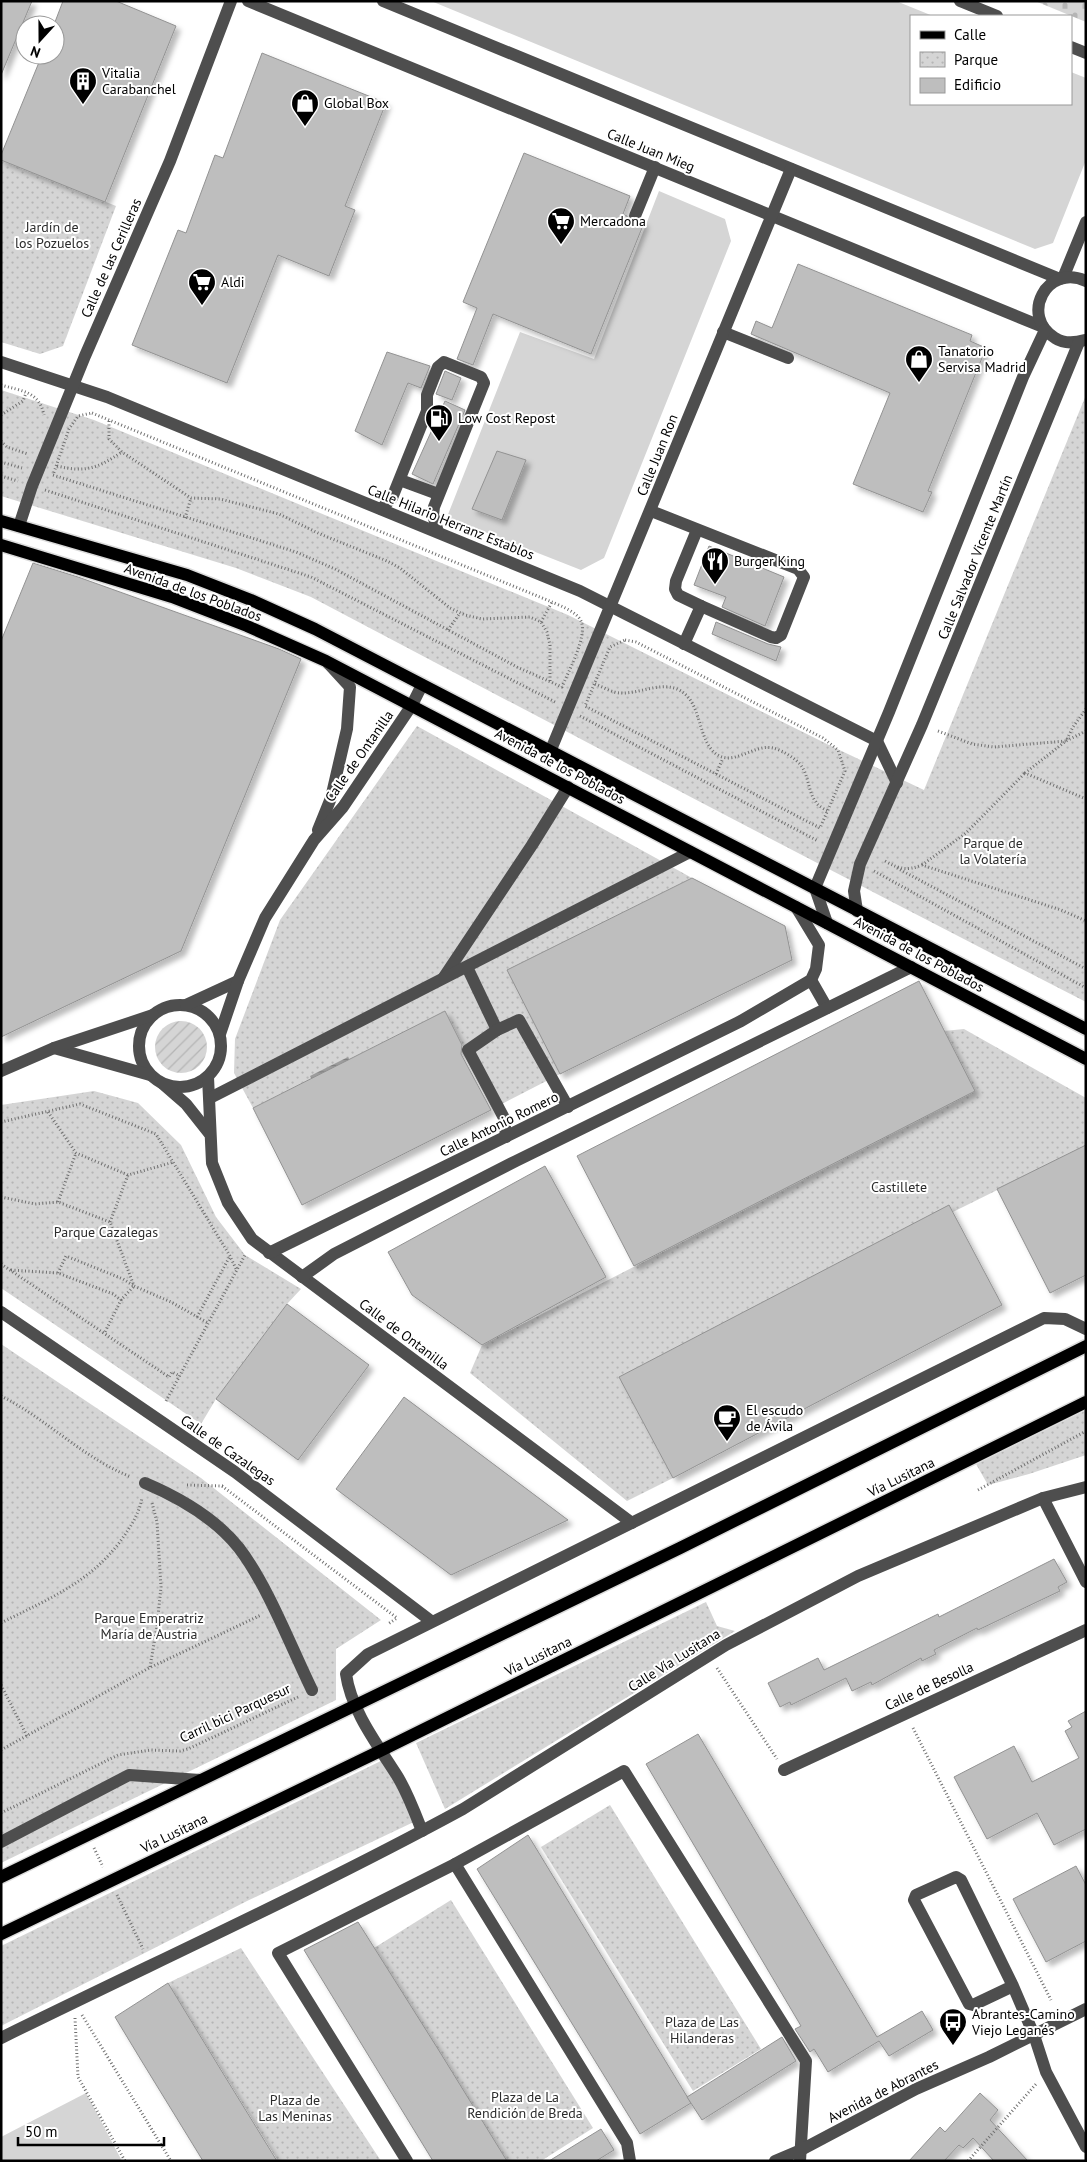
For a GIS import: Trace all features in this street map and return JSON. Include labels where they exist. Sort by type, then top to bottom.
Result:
[{"type":"main road","name":"Avenida de los Poblados","points":[[1,521],[187,576],[251,600],[315,629],[1086,1029]]},
{"type":"main road","name":"Avenida de los Poblados","points":[[1,545],[172,597],[246,626],[326,661],[568,786],[690,852],[1086,1059]]},
{"type":"main road","points":[[1,1877],[680,1548],[1086,1346]]},
{"type":"main road","name":"Vía Lusitana","points":[[1,1934],[380,1751],[1086,1402]]},
{"type":"street","name":"Calle de las Cerilleras","points":[[19,526],[32,486],[74,384],[170,162],[231,1]]},
{"type":"street","name":"Calle Juan Mieg","points":[[248,1],[772,215],[1044,329],[1059,340],[1082,341]]},
{"type":"street","points":[[383,1],[1062,278],[1074,277],[1086,281]]},
{"type":"street","points":[[960,1],[995,15]]},
{"type":"street","points":[[1072,46],[1086,53]]},
{"type":"street","points":[[635,216],[655,167]]},
{"type":"street","name":"Calle Juan Ron","points":[[550,752],[791,169]]},
{"type":"street","points":[[1044,329],[1039,313],[1040,298],[1046,289],[1062,278],[1086,222]]},
{"type":"street","name":"Calle Salvador Vicente Martín","points":[[815,888],[877,741],[1044,329]]},
{"type":"street","points":[[724,332],[788,358]]},
{"type":"street","name":"Calle Salvador Vicente Martín","points":[[857,911],[854,891],[856,876],[897,783],[1082,341]]},
{"type":"street","name":"Calle Hilario Herranz Establos","points":[[1,362],[74,384],[438,532],[611,605],[877,741]]},
{"type":"street","points":[[380,509],[392,498],[400,480],[427,411],[428,395],[438,367],[444,362],[480,377],[484,383],[438,494],[434,514],[438,532]]},
{"type":"street","points":[[400,480],[438,494]]},
{"type":"street","points":[[650,511],[798,569],[804,577],[781,635],[776,638],[771,637],[678,595],[676,581],[697,530]]},
{"type":"street","points":[[684,644],[701,606]]},
{"type":"street","name":"Calle de Ontanilla","points":[[314,840],[331,798],[348,729],[350,687],[326,661]]},
{"type":"street","name":"Calle de Ontanilla","points":[[220,1034],[238,981],[265,918],[314,840],[343,807],[412,705],[422,685]]},
{"type":"street","points":[[877,741],[897,783]]},
{"type":"street","points":[[443,979],[532,845],[568,786]]},
{"type":"street","points":[[210,1098],[690,852]]},
{"type":"street","points":[[815,888],[827,923]]},
{"type":"street","points":[[796,907],[820,945],[816,969],[811,980],[826,1008]]},
{"type":"street","points":[[467,966],[497,1030]]},
{"type":"street","points":[[302,1277],[334,1254],[407,1216],[911,967]]},
{"type":"street","name":"Calle Antonio Romero","points":[[270,1253],[742,1021],[811,980]]},
{"type":"street","points":[[186,1005],[238,981]]},
{"type":"street","points":[[1,1071],[54,1048],[153,1014],[163,1008],[174,1005],[198,1008],[208,1015],[220,1034],[222,1046],[216,1068],[208,1077],[186,1087],[174,1087],[162,1083]]},
{"type":"street","points":[[150,1075],[143,1064],[139,1051],[139,1037],[144,1025],[153,1014]]},
{"type":"street","points":[[506,1137],[504,1118],[468,1050],[497,1030],[519,1020],[568,1107]]},
{"type":"street","points":[[54,1048],[150,1075],[186,1104],[209,1133]]},
{"type":"street","name":"Calle de Ontanilla","points":[[208,1077],[210,1098],[209,1133],[212,1163],[228,1203],[252,1239],[632,1523]]},
{"type":"street","name":"Calle de Cazalegas","points":[[1,1312],[235,1472],[431,1621]]},
{"type":"street","points":[[1,2038],[252,1918],[422,1831],[397,1775],[380,1751],[348,1690],[346,1674],[368,1654],[431,1621],[1044,1318],[1065,1320],[1086,1329]]},
{"type":"street","points":[[145,1483],[173,1495],[196,1510],[238,1547],[273,1609],[312,1690]]},
{"type":"street","name":"Calle Vía Lusitana","points":[[422,1831],[463,1809],[709,1656],[858,1576],[1043,1498],[1086,1486]]},
{"type":"street","points":[[1043,1498],[1086,1582]]},
{"type":"street","name":"Calle de Besolla","points":[[784,1770],[1086,1630]]},
{"type":"street","points":[[407,2161],[278,1953],[455,1864],[624,1771],[806,2061],[800,2155]]},
{"type":"street","points":[[1,1842],[129,1775],[200,1780]]},
{"type":"street","points":[[455,1864],[627,2143],[630,2161]]},
{"type":"street","points":[[1012,1986],[973,2005],[969,2004],[914,1900],[916,1894],[956,1877],[961,1880],[1012,1986],[1034,2035],[1046,2072],[1086,2147]]},
{"type":"street","name":"Avenida de Abrantes","points":[[775,2161],[800,2155],[916,2089],[1086,2009]]},
{"type":"path","points":[[1,385],[26,393],[39,400],[44,417]]},
{"type":"path","points":[[1,415],[23,401],[26,393]]},
{"type":"path","points":[[92,413],[552,602],[571,612],[581,620],[583,635],[562,687],[517,667],[335,569],[296,552],[53,475],[56,466],[70,428],[78,416],[92,413]]},
{"type":"path","points":[[109,420],[109,439],[122,452],[191,498],[220,499],[279,514],[320,534],[400,568],[450,608],[460,613],[482,619],[530,617],[541,622],[547,632],[550,681]]},
{"type":"path","points":[[1,441],[6,447],[29,454]]},
{"type":"path","points":[[1,462],[23,468],[32,446]]},
{"type":"path","points":[[56,466],[81,469],[101,466],[122,452]]},
{"type":"path","points":[[184,518],[191,498]]},
{"type":"path","points":[[541,622],[552,602]]},
{"type":"path","points":[[448,630],[460,613]]},
{"type":"path","points":[[625,640],[636,642],[823,738],[838,750],[845,771],[820,828],[716,774],[585,706],[610,647],[625,640]]},
{"type":"path","points":[[594,684],[619,693],[661,687],[677,689],[689,699],[697,712],[704,737],[713,751],[723,758],[734,758],[771,748],[783,752],[802,766],[816,803],[828,811]]},
{"type":"path","points":[[1066,741],[1072,727],[1086,709]]},
{"type":"path","points":[[938,731],[972,744],[994,747],[1066,741]]},
{"type":"path","points":[[897,868],[910,870],[922,865],[966,833],[1025,773],[1066,741],[1086,731]]},
{"type":"path","points":[[716,774],[723,758]]},
{"type":"path","points":[[1025,773],[1086,799]]},
{"type":"path","points":[[885,861],[1086,969]]},
{"type":"path","points":[[922,865],[1061,910],[1086,921]]},
{"type":"path","points":[[1,1122],[80,1104],[156,1134],[230,1256],[237,1271]]},
{"type":"path","points":[[48,1112],[76,1153],[128,1175],[174,1162]]},
{"type":"path","points":[[58,1202],[76,1153]]},
{"type":"path","points":[[128,1175],[110,1222],[134,1286]]},
{"type":"path","points":[[1,1197],[35,1204],[58,1202],[110,1222]]},
{"type":"path","points":[[166,1401],[245,1255]]},
{"type":"path","points":[[58,1272],[66,1256],[123,1279],[134,1286],[171,1302],[208,1323]]},
{"type":"path","points":[[197,1317],[230,1256]]},
{"type":"path","points":[[1,1264],[169,1377],[172,1372],[180,1376]]},
{"type":"path","points":[[11,1270],[58,1272],[113,1294],[121,1300]]},
{"type":"path","points":[[104,1334],[121,1300],[134,1286]]},
{"type":"path","points":[[1,1396],[21,1406],[94,1460],[145,1483],[157,1522],[161,1587],[150,1668]]},
{"type":"path","points":[[978,1490],[1086,1431]]},
{"type":"path","points":[[222,1486],[235,1472]]},
{"type":"path","points":[[1,1623],[81,1581],[104,1561],[133,1524],[141,1503],[145,1483]]},
{"type":"path","points":[[184,1485],[222,1486],[397,1618]]},
{"type":"path","points":[[1,1750],[150,1668],[273,1609]]},
{"type":"path","points":[[709,1656],[784,1770]]},
{"type":"path","points":[[1,1685],[27,1736]]},
{"type":"path","name":"Carril bici Parquesur","points":[[1,1814],[118,1755],[151,1750],[184,1751],[312,1690]]},
{"type":"path","points":[[913,1728],[1051,2000]]},
{"type":"path","points":[[94,1846],[107,1874]]},
{"type":"path","points":[[114,1890],[143,1949]]},
{"type":"path","points":[[74,2002],[78,2077],[125,2161]]},
{"type":"path","points":[[74,2002],[171,2161]]},
{"type":"path","points":[[968,2161],[1046,2072]]},
{"type":"green space","points":[[431,1],[896,1],[931,15],[910,15],[910,105],[1072,105],[1072,72],[1086,78],[1086,160],[1053,243],[1035,249]]},
{"type":"green space","points":[[1035,1],[1086,1],[1086,22]]},
{"type":"green space","name":"Jardín de los Pozuelos","points":[[1,160],[116,206],[63,346],[40,354],[1,342]]},
{"type":"green space","points":[[659,191],[725,219],[731,241],[604,558],[581,570],[447,517],[520,332],[594,359]]},
{"type":"green space","name":"Parque de la Volatería","points":[[1,390],[94,420],[568,615],[831,746],[924,790],[1086,395],[1086,1002],[311,597],[236,568],[1,496]]},
{"type":"green space","points":[[417,726],[692,878],[508,970],[560,1074],[494,1108],[445,1011],[253,1108],[234,1073],[235,1039],[280,920]]},
{"type":"green space","points":[[181,1021],[191,1023],[199,1029],[205,1037],[207,1047],[205,1057],[199,1065],[191,1071],[181,1073],[171,1071],[163,1065],[157,1057],[155,1047],[157,1037],[163,1029],[171,1023]]},
{"type":"green space","name":"Castillete","points":[[964,1029],[1086,1098],[1086,1146],[620,1377],[673,1478],[627,1501],[470,1373],[482,1345],[975,1091],[944,1031]]},
{"type":"green space","name":"Parque Cazalegas","points":[[94,1091],[138,1103],[181,1145],[216,1217],[245,1255],[301,1289],[287,1304],[216,1399],[201,1424],[1,1288],[1,1105]]},
{"type":"green space","name":"Parque Emperatriz María de Austria","points":[[1,1344],[201,1478],[381,1620],[336,1649],[336,1700],[1,1863]]},
{"type":"green space","points":[[1086,1410],[1086,1455],[988,1485],[976,1464]]},
{"type":"green space","points":[[706,1602],[717,1626],[735,1631],[445,1809],[416,1743]]},
{"type":"green space","points":[[385,1759],[418,1820],[247,1901],[1,2026],[1,1946]]},
{"type":"green space","name":"Plaza de Las Hilanderas","points":[[610,1805],[761,2049],[693,2091],[541,1847]]},
{"type":"green space","name":"Plaza de La Rendición de Breda","points":[[451,1900],[593,2128],[541,2161],[507,2161],[374,1948]]},
{"type":"green space","name":"Plaza de Las Meninas","points":[[241,1948],[381,2161],[278,2161],[168,1983]]},
{"type":"green space","points":[[86,2093],[122,2161],[1,2161],[1,2137]]},
{"type":"shaded area","points":[[348,1057],[356,1073],[318,1092],[310,1076]]},
{"type":"building","points":[[1,1],[32,1],[26,15],[15,15],[15,42],[1,75]]},
{"type":"building","name":"Vitalia Carabanchel","points":[[63,1],[116,1],[176,26],[105,202],[1,160],[1,155],[38,65],[65,65],[65,15],[58,15]]},
{"type":"building","points":[[262,53],[386,103],[345,206],[355,210],[329,276],[278,255],[227,383],[132,345],[178,230],[186,233],[215,155],[223,158]]},
{"type":"building","name":"Mercadona","points":[[524,153],[630,196],[623,214],[627,216],[628,221],[632,224],[641,221],[644,223],[591,354],[493,314],[473,365],[457,359],[477,308],[463,302]]},
{"type":"building","name":"Tanatorio Servisa Madrid","points":[[798,264],[972,335],[970,341],[986,348],[928,491],[932,492],[923,512],[853,484],[890,393],[751,334],[756,321],[772,328]]},
{"type":"building","points":[[387,352],[430,366],[421,388],[408,383],[382,445],[355,431]]},
{"type":"building","points":[[445,371],[461,378],[452,400],[436,394]]},
{"type":"building","name":"Low Cost Repost","points":[[445,401],[465,410],[433,484],[412,474]]},
{"type":"building","points":[[497,451],[526,460],[502,520],[472,509]]},
{"type":"building","points":[[709,546],[784,577],[765,626],[722,607],[726,597],[694,585]]},
{"type":"building","points":[[33,563],[78,577],[279,649],[301,659],[181,951],[1,1037],[1,641]]},
{"type":"building","points":[[716,622],[768,644],[781,647],[776,661],[712,634]]},
{"type":"building","points":[[692,878],[785,926],[792,960],[560,1074],[507,970]]},
{"type":"building","points":[[919,981],[975,1091],[634,1266],[577,1156]]},
{"type":"building","points":[[445,1011],[462,1045],[461,1054],[491,1110],[302,1205],[253,1108]]},
{"type":"building","points":[[1086,1145],[1086,1275],[1050,1293],[997,1189]]},
{"type":"building","points":[[545,1166],[606,1277],[482,1345],[412,1295],[388,1252]]},
{"type":"building","points":[[949,1205],[1002,1305],[673,1478],[619,1377]]},
{"type":"building","points":[[287,1304],[369,1365],[298,1460],[216,1399]]},
{"type":"building","points":[[404,1397],[568,1520],[451,1575],[336,1489]]},
{"type":"building","points":[[1054,1559],[1067,1582],[1058,1587],[1060,1591],[978,1630],[977,1628],[934,1650],[936,1654],[922,1661],[921,1658],[872,1685],[871,1682],[852,1691],[846,1678],[791,1705],[790,1702],[780,1707],[768,1683],[818,1658],[824,1670],[938,1614],[939,1617]]},
{"type":"building","points":[[1086,1711],[1086,1829],[1054,1845],[1037,1813],[987,1839],[954,1777],[1014,1746],[1032,1782],[1079,1758],[1065,1731],[1072,1727],[1068,1721]]},
{"type":"building","points":[[698,1734],[877,2037],[922,2011],[933,2030],[889,2056],[879,2041],[828,2072],[814,2049],[810,2052],[795,2029],[801,2026],[646,1764]]},
{"type":"building","points":[[528,1835],[691,2103],[640,2134],[477,1869]]},
{"type":"building","points":[[1076,1866],[1086,1885],[1086,1941],[1046,1962],[1013,1899]]},
{"type":"building","points":[[358,1922],[507,2161],[433,2161],[304,1950]]},
{"type":"building","points":[[168,1983],[277,2161],[203,2161],[141,2060],[115,2017]]},
{"type":"building","points":[[782,2037],[796,2061],[702,2120],[687,2097]]},
{"type":"building","points":[[980,2093],[998,2110],[990,2120],[1028,2161],[994,2161],[973,2138],[963,2148],[959,2145],[944,2161],[909,2161],[940,2127],[945,2132]]},
{"type":"building","points":[[601,2129],[614,2150],[596,2161],[549,2161]]},
{"type":"place","name":"Vitalia Carabanchel","points":[[83,105]]},
{"type":"place","name":"Global Box","points":[[305,127]]},
{"type":"place","name":"Mercadona","points":[[561,245]]},
{"type":"place","name":"Aldi","points":[[202,306]]},
{"type":"place","name":"Tanatorio Servisa Madrid","points":[[919,383]]},
{"type":"place","name":"Low Cost Repost","points":[[439,442]]},
{"type":"place","name":"Burger King","points":[[715,585]]},
{"type":"place","name":"El escudo de Ávila","points":[[727,1442]]},
{"type":"place","name":"Abrantes-Camino Viejo Leganés","points":[[953,2046]]}]
